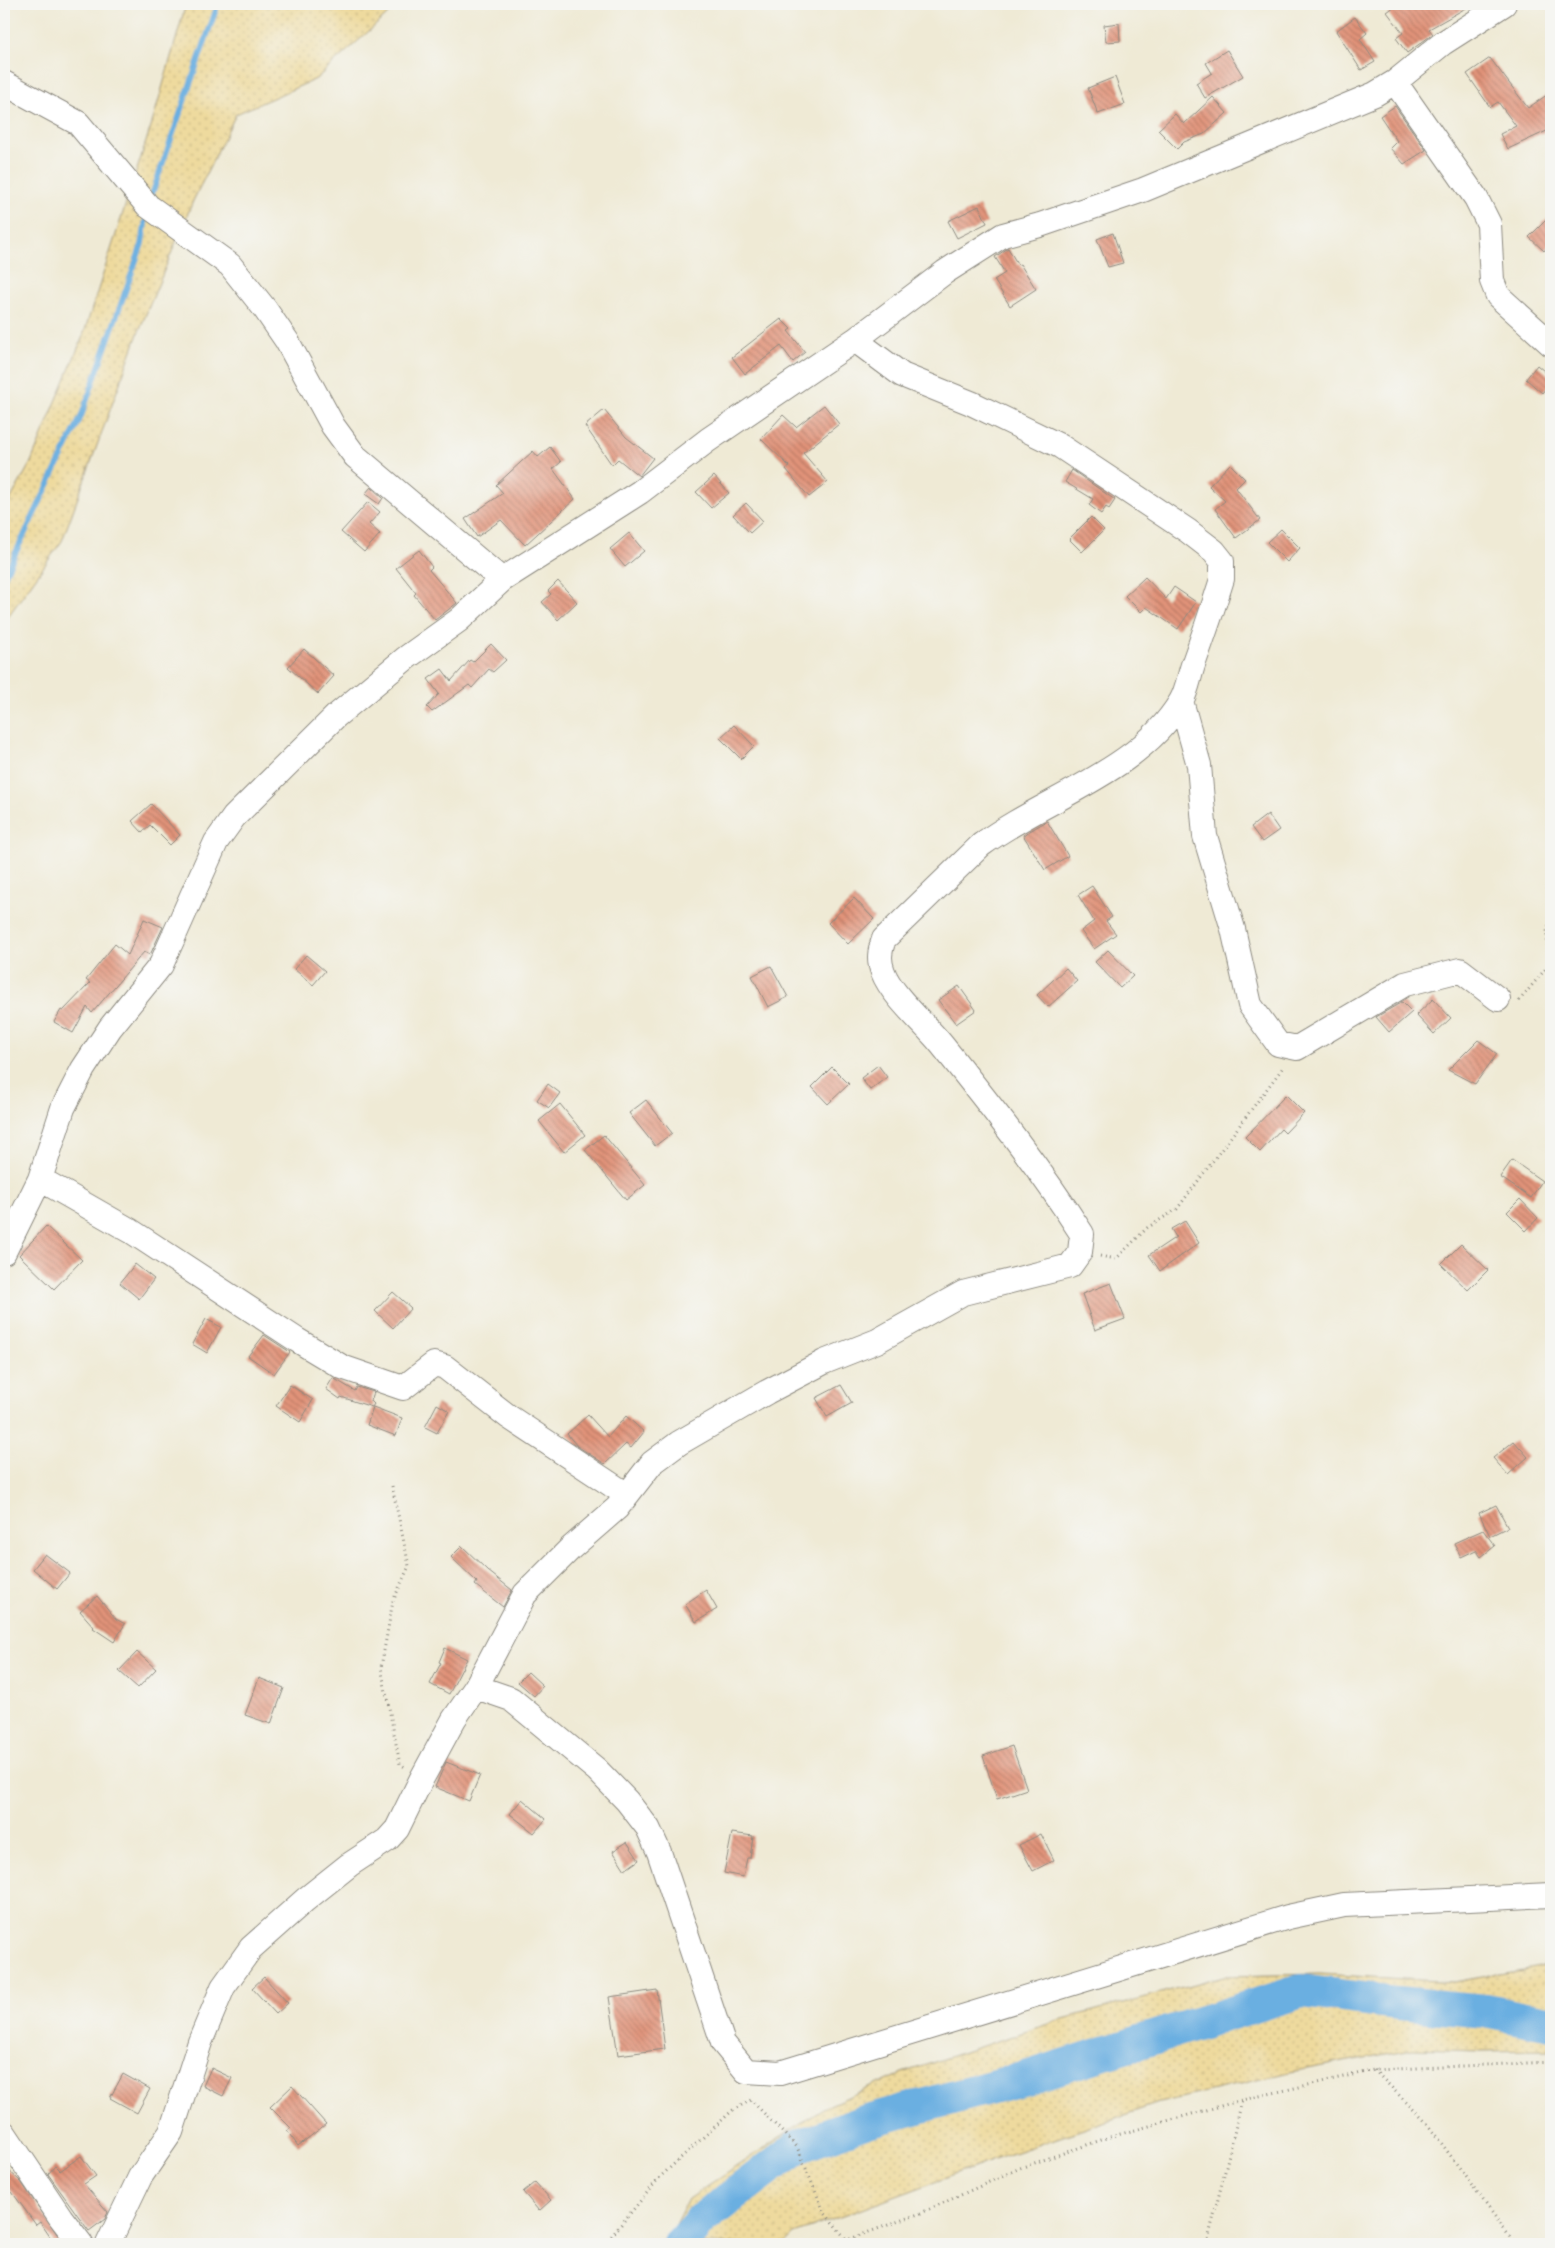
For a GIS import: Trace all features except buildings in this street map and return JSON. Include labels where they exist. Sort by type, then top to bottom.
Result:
[{"type":"street","points":[[4,1252],[40,1179],[63,1108],[83,1069],[110,1028],[161,965],[216,842],[234,817],[336,716],[406,658],[459,620],[502,580],[640,492],[708,440],[855,340],[945,272],[1003,235],[1040,225],[1143,190],[1375,94],[1395,82],[1443,43],[1504,4]]},
{"type":"street","points":[[1395,82],[1476,198],[1489,224],[1492,280],[1498,296],[1551,344]]},
{"type":"street","points":[[4,83],[78,123],[148,206],[230,265],[266,310],[287,341],[333,426],[355,456],[502,580]]},
{"type":"street","points":[[108,2244],[140,2177],[171,2132],[200,2042],[223,1987],[251,1948],[305,1900],[349,1865],[387,1840],[397,1829],[454,1719],[476,1687],[525,1594],[571,1548],[617,1508],[652,1463],[718,1419],[767,1392],[824,1362],[877,1341],[963,1293],[1070,1266],[1080,1252],[1082,1234],[1064,1207],[967,1076],[930,1030],[892,988],[882,971],[879,954],[884,939],[981,845],[998,832],[1073,792],[1132,754],[1160,728],[1181,701],[1222,579],[1222,561],[1214,551],[1188,531],[1060,446],[971,403],[902,375],[855,340]]},
{"type":"street","points":[[1181,701],[1199,765],[1205,836],[1233,928],[1250,1005],[1278,1044],[1297,1048],[1405,984],[1460,970],[1498,999]]},
{"type":"street","points":[[40,1179],[131,1231],[297,1340],[342,1367],[403,1388],[434,1364],[445,1367],[509,1417],[627,1495]]},
{"type":"street","points":[[476,1687],[511,1699],[518,1704],[597,1770],[627,1801],[648,1828],[659,1852],[723,2043],[746,2070],[780,2073],[1288,1917],[1344,1905],[1551,1895]]},
{"type":"street","points":[[4,2133],[61,2218],[81,2244]]},
{"type":"path","points":[[1498,999],[1518,1003],[1548,966],[1547,930],[1551,918]]},
{"type":"path","points":[[1080,1252],[1116,1259],[1147,1228],[1177,1209],[1297,1048]]},
{"type":"path","points":[[392,1486],[409,1566],[393,1601],[381,1667],[400,1764],[422,1778]]},
{"type":"path","points":[[842,2244],[847,2240],[921,2212],[1020,2168],[1110,2137],[1242,2100],[1374,2070],[1551,2062]]},
{"type":"path","points":[[1374,2070],[1426,2122],[1515,2244]]},
{"type":"path","points":[[605,2244],[660,2177],[733,2110],[751,2100],[797,2147],[824,2212],[847,2240]]},
{"type":"path","points":[[1207,2244],[1242,2100]]},
{"type":"sand","points":[[186,4],[399,4],[316,79],[236,114],[193,201],[139,331],[62,541],[4,622],[4,511],[31,462],[83,336],[153,120]]},
{"type":"sand","points":[[1551,1965],[1551,2050],[1480,2051],[1412,2049],[1291,2072],[1159,2103],[1005,2156],[794,2234],[784,2244],[665,2244],[688,2199],[823,2108],[902,2073],[1063,2019],[1224,1976],[1320,1974],[1455,1982]]},
{"type":"waterway","points":[[150,200],[218,4]]},
{"type":"waterway","points":[[4,577],[81,417],[142,244],[147,212]]},
{"type":"waterway","points":[[680,2244],[701,2220],[797,2147],[867,2121],[1029,2077],[1301,1991],[1397,2003],[1486,2011],[1551,2024]]}]
